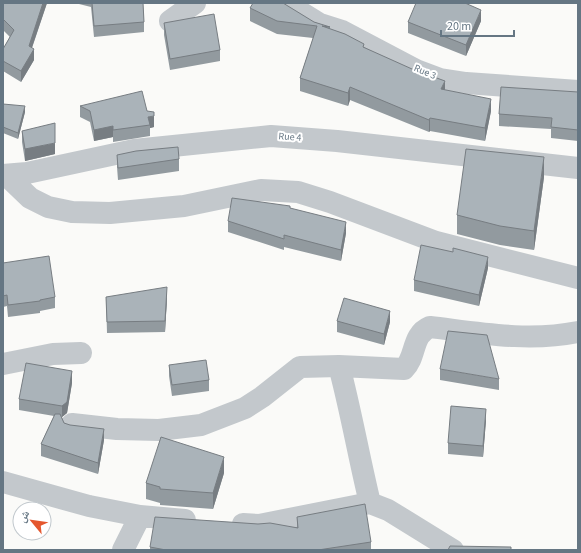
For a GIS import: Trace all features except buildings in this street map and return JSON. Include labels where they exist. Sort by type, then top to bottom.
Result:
[{"type":"street","points":[[170,21],[195,3]]},
{"type":"street","name":"Rue 3","points":[[286,3],[320,24],[342,31],[416,70],[440,79],[466,83],[578,91]]},
{"type":"street","name":"Rue 4","points":[[5,176],[134,150],[271,136],[337,140],[578,168]]},
{"type":"street","points":[[5,176],[30,198],[48,207],[72,212],[110,213],[184,206],[261,190],[298,192],[330,202],[436,242],[578,278]]},
{"type":"street","points":[[72,424],[118,429],[159,430],[201,425],[245,408],[262,397],[300,366],[404,369],[413,356],[418,335],[421,331],[430,327],[510,337],[558,336],[578,332]]},
{"type":"street","points":[[3,364],[53,354],[81,353]]},
{"type":"street","points":[[339,366],[350,408],[359,458],[370,504]]},
{"type":"street","points":[[3,482],[88,506],[140,516],[259,525],[370,504],[388,510],[453,550]]},
{"type":"street","points":[[123,550],[140,516]]}]
